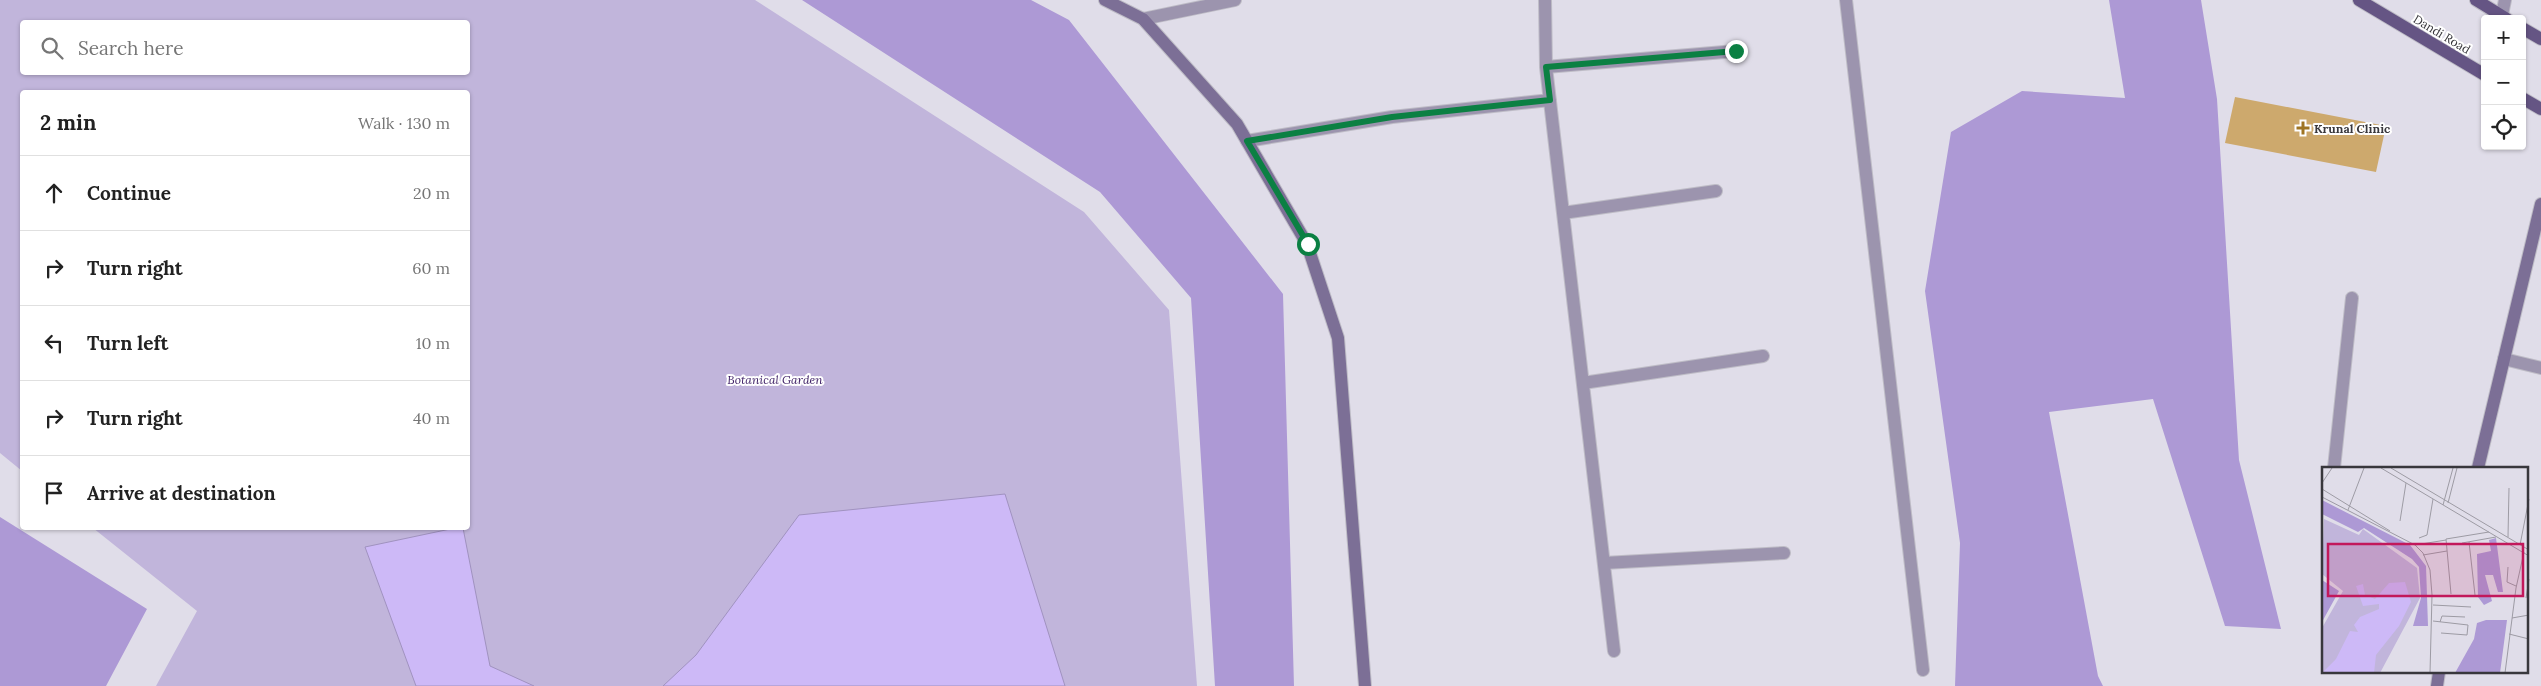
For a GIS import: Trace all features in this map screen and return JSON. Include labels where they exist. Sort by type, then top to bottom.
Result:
[{"type":"main road","name":"Dandi Road","points":[[2359,0],[2481,73]]},
{"type":"main road","points":[[2476,0],[2502,15]]},
{"type":"main road","points":[[2526,30],[2541,39]]},
{"type":"main road","points":[[2526,100],[2541,109]]},
{"type":"street","points":[[1106,0],[1143,19],[1237,124],[1308,244],[1338,338],[1365,686]]},
{"type":"street","points":[[1143,19],[1235,0]]},
{"type":"street","points":[[1545,0],[1546,67],[1614,651]]},
{"type":"street","points":[[1846,0],[1922,670]]},
{"type":"street","points":[[2505,0],[2505,15]]},
{"type":"street","points":[[1546,67],[1736,51]]},
{"type":"street","points":[[1247,141],[1392,117],[1550,100]]},
{"type":"street","points":[[1563,213],[1716,191]]},
{"type":"street","points":[[2478,467],[2541,204]]},
{"type":"street","points":[[2334,467],[2352,298]]},
{"type":"street","points":[[1583,383],[1763,356]]},
{"type":"street","points":[[2504,359],[2541,368]]},
{"type":"street","points":[[1604,563],[1784,553]]},
{"type":"green space","name":"Botanical Garden","points":[[0,0],[755,0],[1084,212],[1169,310],[1197,686],[156,686],[197,611],[96,530],[470,530],[470,90],[20,90],[20,469],[0,453]]},
{"type":"shaded area","points":[[802,0],[1031,0],[1069,20],[1283,294],[1294,686],[1215,686],[1191,298],[1100,192]]},
{"type":"shaded area","points":[[2109,0],[2201,0],[2217,99],[2239,460],[2281,629],[2225,626],[2153,399],[2049,412],[2098,676],[2103,686],[1955,686],[1960,543],[1925,291],[1951,132],[2022,91],[2125,98]]},
{"type":"shaded area","points":[[1005,494],[1065,686],[663,686],[696,655],[799,515]]},
{"type":"shaded area","points":[[0,517],[147,609],[106,686],[0,686]]},
{"type":"shaded area","points":[[446,530],[463,530],[490,666],[534,686],[416,686],[365,547]]},
{"type":"building","points":[[2235,97],[2386,126],[2376,172],[2225,143]]},
{"type":"place","name":"Krunal Clinic","points":[[2303,128]]},
{"type":"route","points":[[1308,244],[1247,141],[1392,117],[1550,100],[1546,67],[1736,51]]}]
